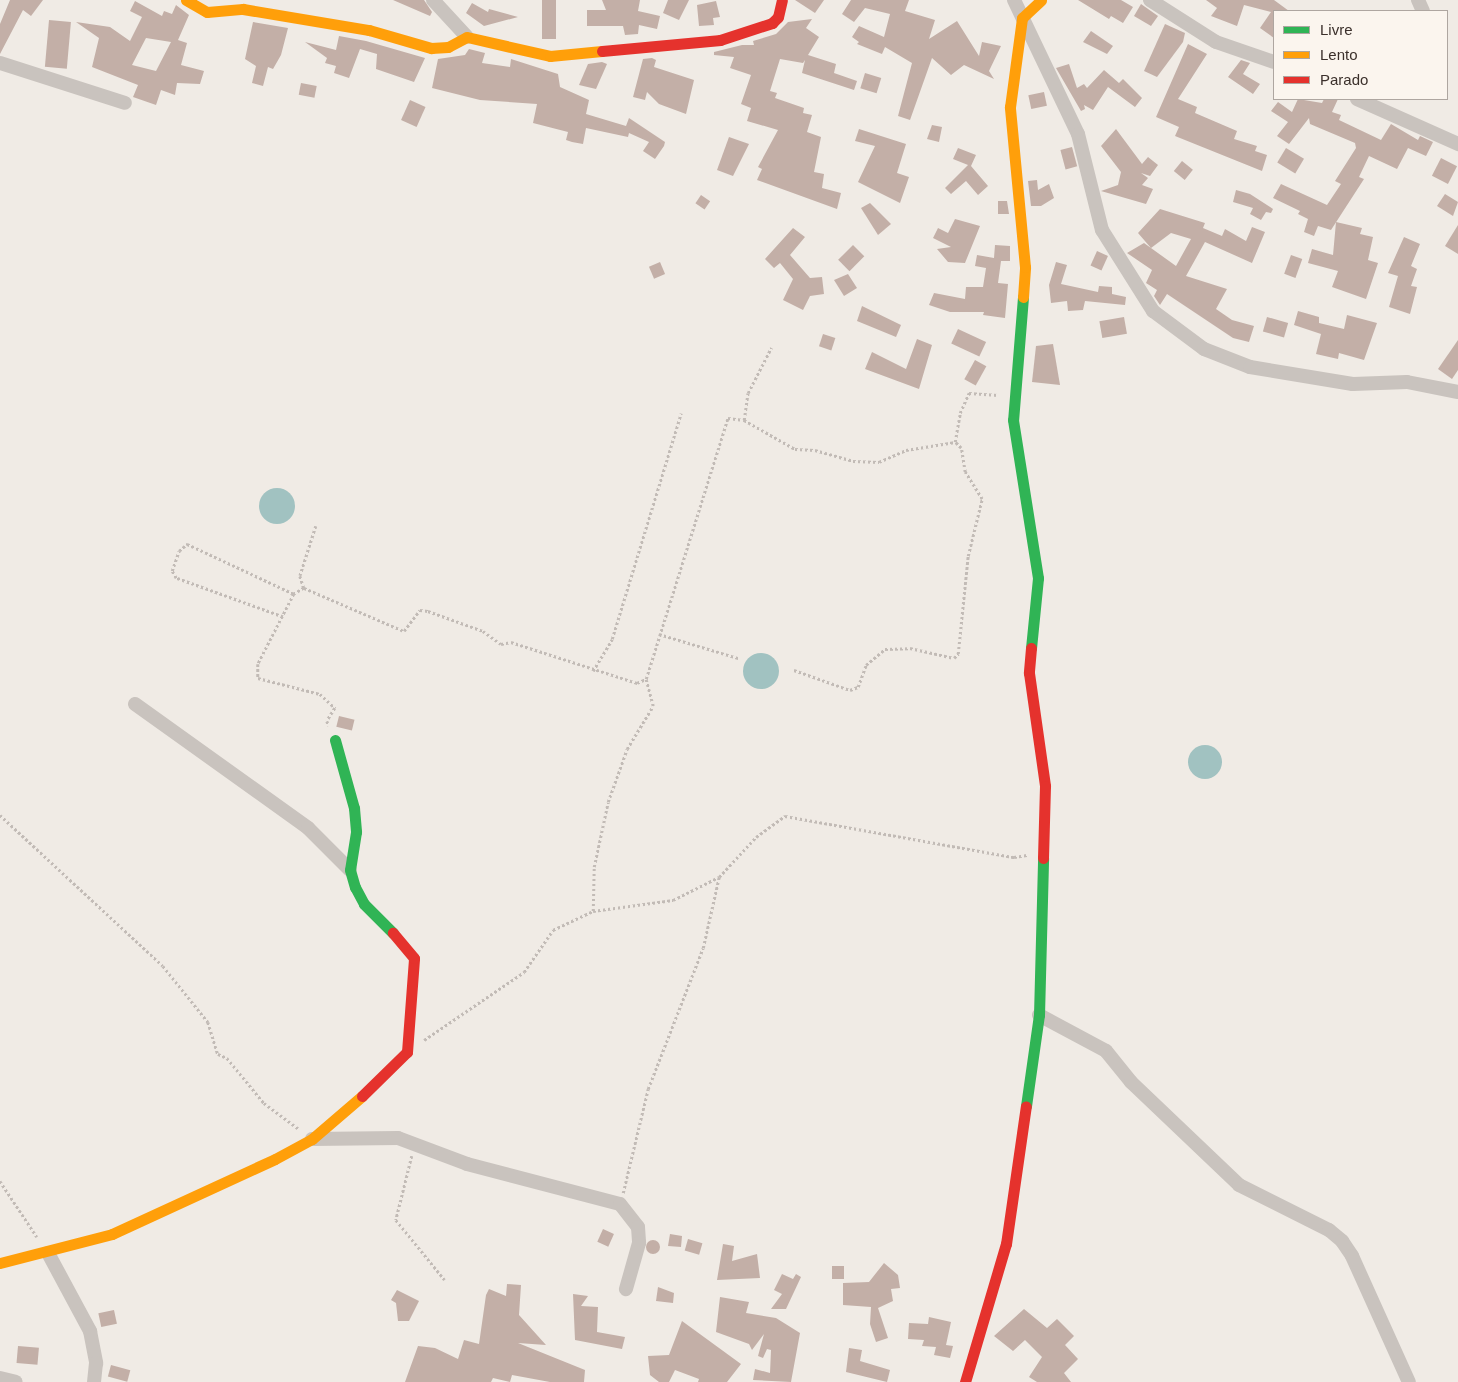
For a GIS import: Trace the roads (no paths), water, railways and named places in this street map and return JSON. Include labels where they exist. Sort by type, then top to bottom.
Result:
[{"type":"street","points":[[186,0],[207,12],[243,9],[369,30],[432,48],[448,47],[467,38]]},
{"type":"street","points":[[433,0],[467,38],[550,56],[720,40],[772,23],[778,17],[782,0]]},
{"type":"street","points":[[1014,0],[1078,134],[1102,230],[1152,312],[1204,349],[1250,367],[1353,384],[1407,382],[1458,392]]},
{"type":"street","points":[[964,1382],[1006,1244],[1039,1015],[1041,852],[1045,786],[1029,673],[1038,578],[1013,420],[1012,397],[1026,267],[1010,107],[1022,18],[1041,0]]},
{"type":"street","points":[[1150,0],[1216,42],[1273,62]]},
{"type":"street","points":[[0,63],[124,103]]},
{"type":"street","points":[[1361,100],[1458,144]]},
{"type":"street","points":[[0,1262],[48,1253],[151,1218],[312,1139],[407,1052],[414,958],[405,944],[364,904],[350,870],[308,828],[135,704]]},
{"type":"street","points":[[335,740],[354,808],[356,832],[350,870]]},
{"type":"street","points":[[1039,1015],[1106,1051],[1131,1082],[1239,1185],[1329,1230],[1342,1241],[1352,1256],[1409,1382]]},
{"type":"street","points":[[312,1139],[380,1136],[416,1143],[466,1164],[620,1204],[638,1228],[639,1243],[626,1289]]},
{"type":"street","points":[[48,1253],[90,1331],[96,1363],[94,1382]]},
{"type":"street","points":[[0,1378],[16,1382]]},
{"type":"water","points":[[277,488],[289,494],[295,506],[289,518],[277,524],[265,518],[259,506],[265,494]]},
{"type":"water","points":[[761,653],[774,658],[779,671],[774,684],[761,689],[748,684],[743,671],[748,658]]},
{"type":"water","points":[[1205,745],[1217,750],[1222,762],[1217,774],[1205,779],[1193,774],[1188,762],[1193,750]]}]
